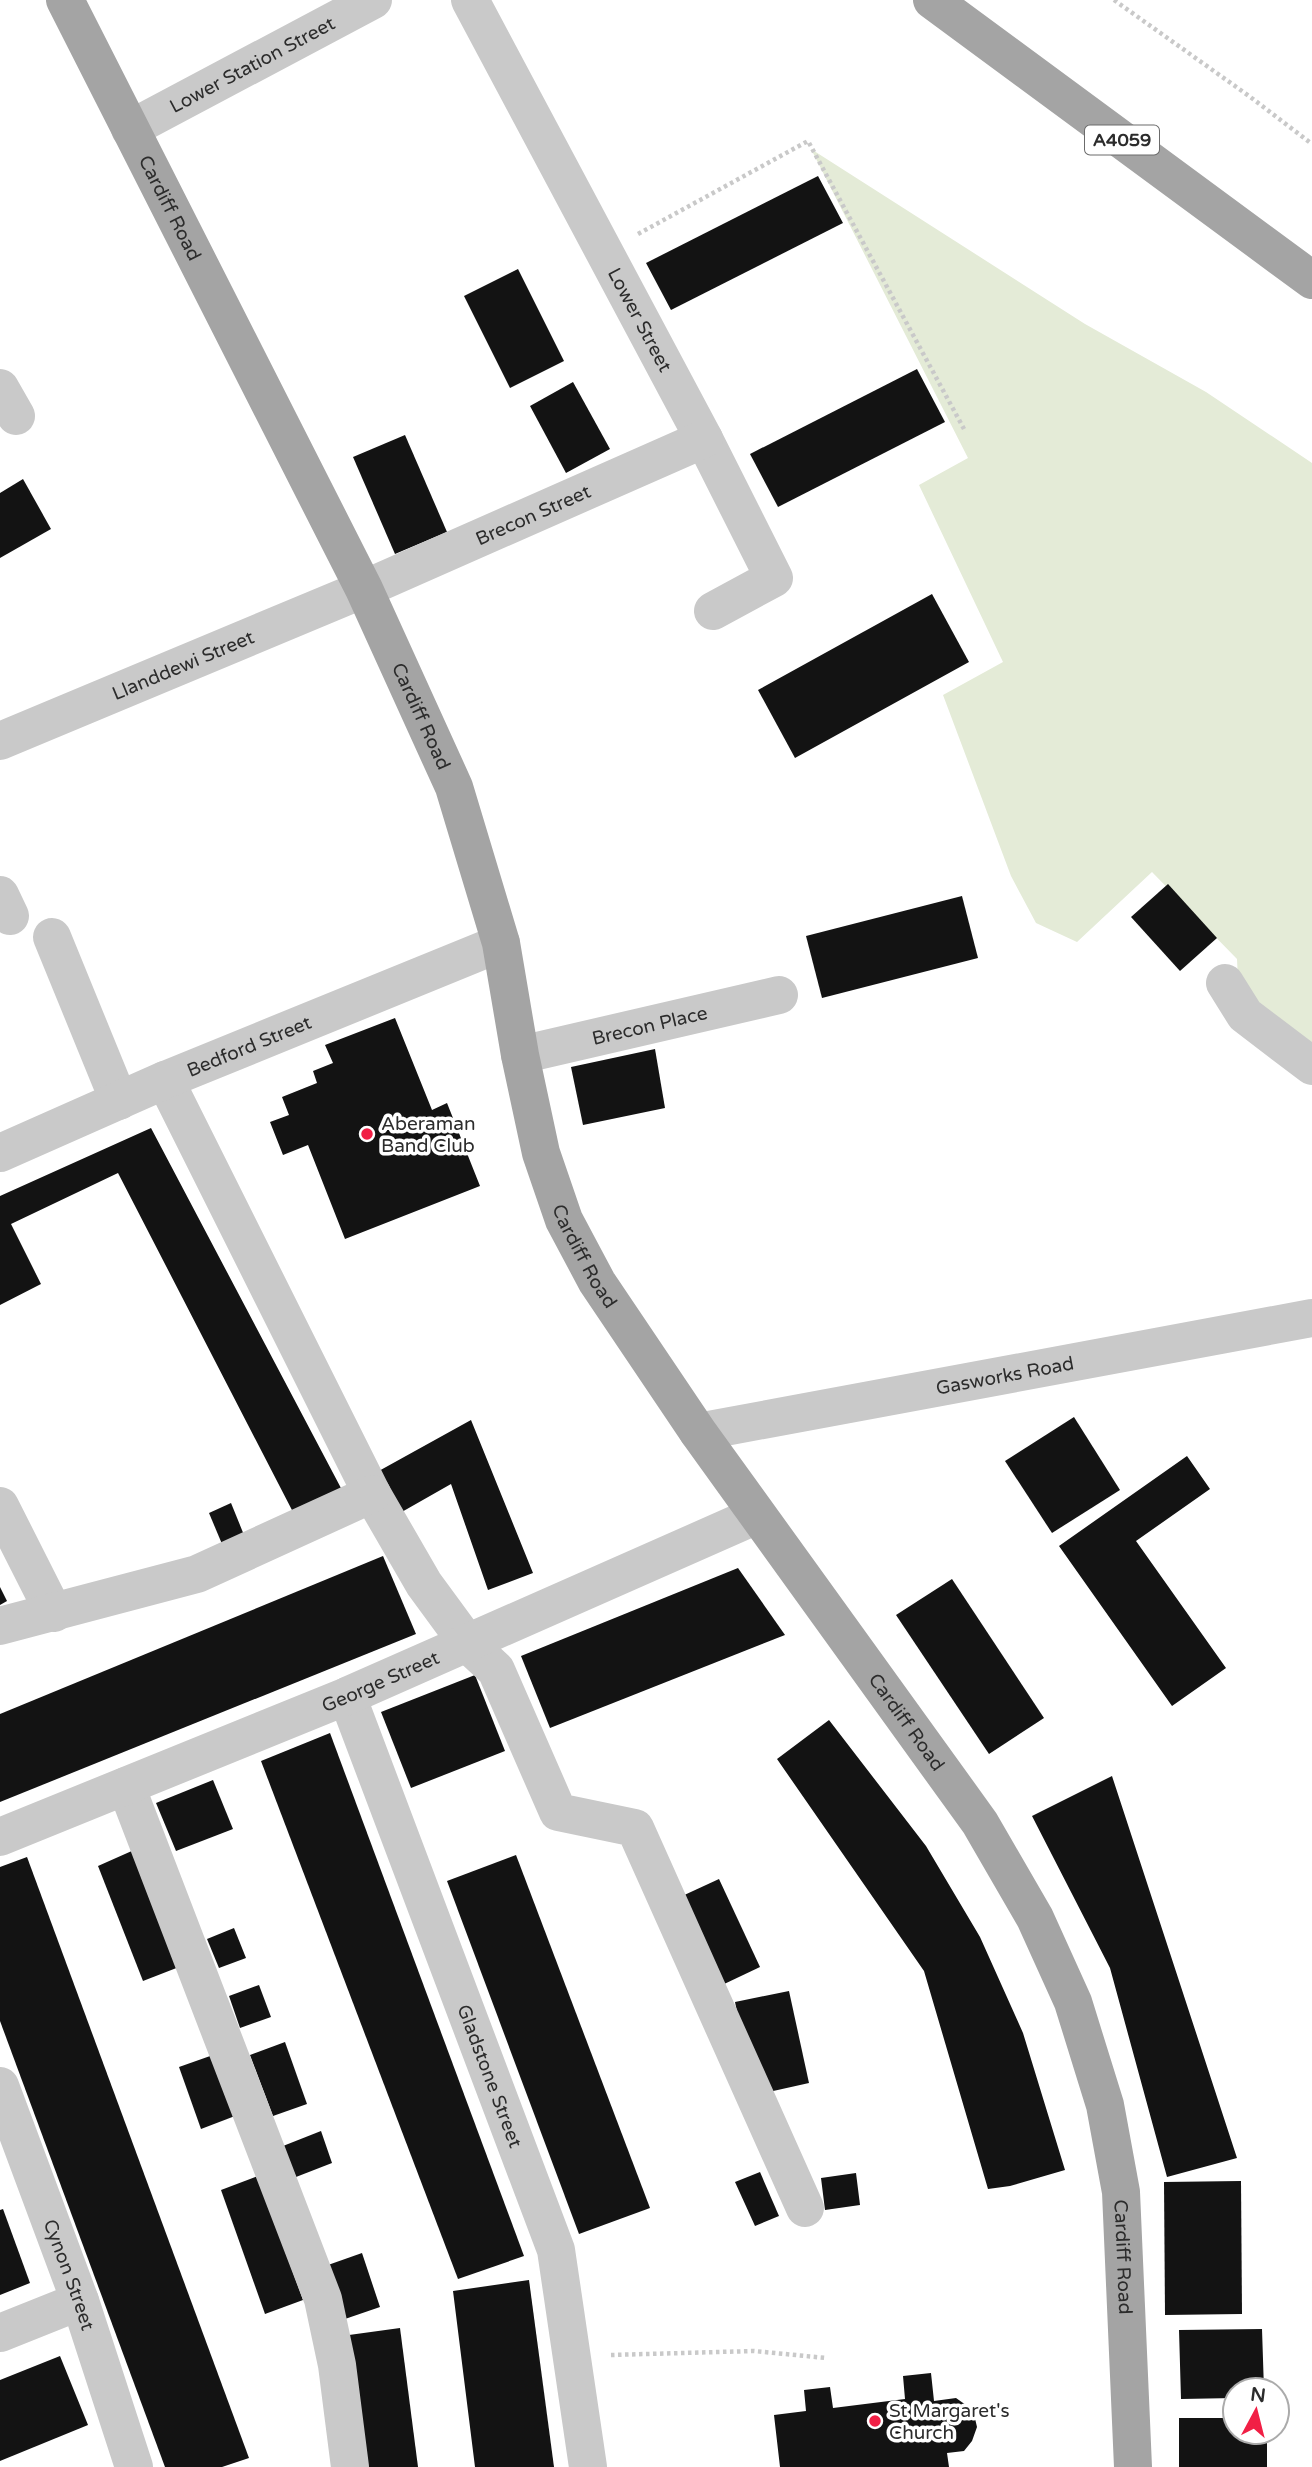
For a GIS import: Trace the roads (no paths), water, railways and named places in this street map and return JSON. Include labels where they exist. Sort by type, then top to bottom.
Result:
[{"type":"main road","name":"Cardiff Road","points":[[65,0],[364,589],[454,787],[501,943],[520,1055],[541,1153],[564,1220],[597,1282],[698,1432],[980,1823],[1035,1917],[1073,2001],[1105,2105],[1121,2192],[1133,2467]]},
{"type":"main road","name":"A4059","points":[[932,0],[1312,280]]},
{"type":"street","name":"Lower Station Street","points":[[130,130],[373,0]]},
{"type":"street","name":"Lower Street","points":[[470,0],[704,439],[774,578],[713,611]]},
{"type":"street","name":"Brecon Street","points":[[364,589],[704,439]]},
{"type":"street","name":"Llanddewi Street","points":[[0,741],[364,589]]},
{"type":"street","points":[[52,937],[119,1101]]},
{"type":"street","name":"Bedford Street","points":[[0,1153],[165,1080],[501,943]]},
{"type":"street","points":[[1225,983],[1245,1015],[1312,1066]]},
{"type":"street","name":"Brecon Place","points":[[520,1055],[779,995]]},
{"type":"street","points":[[165,1080],[372,1494],[424,1584],[468,1644],[496,1670],[558,1812],[635,1828],[805,2208]]},
{"type":"street","name":"Gasworks Road","points":[[698,1432],[1312,1318]]},
{"type":"street","points":[[0,1626],[197,1574],[372,1494]]},
{"type":"street","points":[[0,1506],[54,1613]]},
{"type":"street","name":"George Street","points":[[0,1837],[347,1696],[757,1515]]},
{"type":"street","name":"Gladstone Street","points":[[347,1696],[556,2250],[588,2467]]},
{"type":"street","points":[[126,1786],[323,2299],[337,2365],[350,2467]]},
{"type":"street","name":"Cynon Street","points":[[0,2086],[80,2301],[134,2467]]},
{"type":"street","points":[[0,2333],[80,2301]]},
{"type":"place","name":"Aberaman Band Club","points":[[367,1134]]},
{"type":"place","name":"St Margaret's Church","points":[[875,2421]]}]
